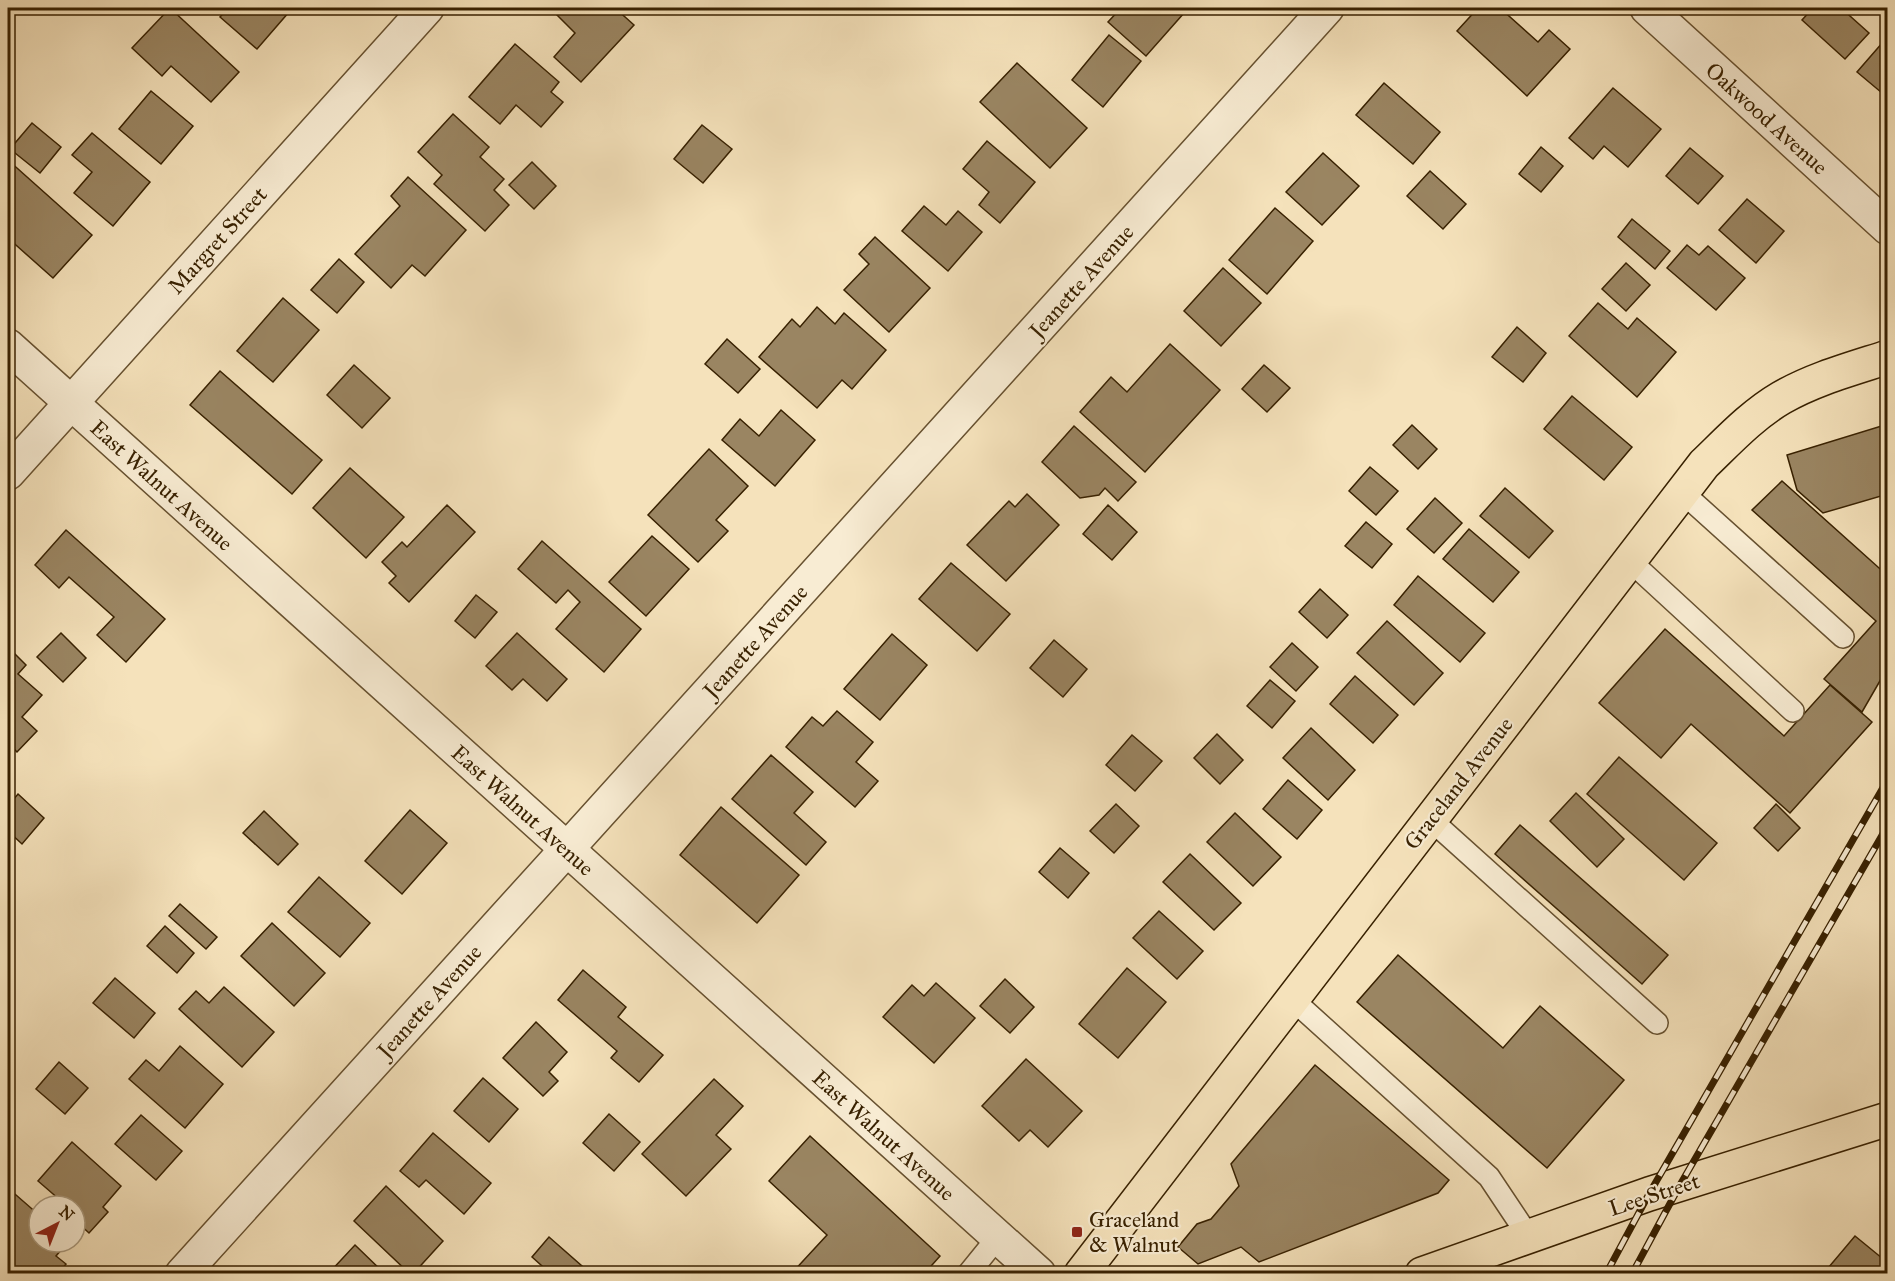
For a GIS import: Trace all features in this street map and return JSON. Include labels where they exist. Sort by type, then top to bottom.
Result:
[{"type":"main road","name":"Graceland Avenue","points":[[1081,1274],[1704,464],[1742,427],[1778,399],[1811,382],[1887,357]]},
{"type":"main road","name":"Lee Street","points":[[1422,1274],[1471,1266],[1529,1237],[1649,1194],[1887,1119]]},
{"type":"street","name":"Margret Street","points":[[8,473],[427,8]]},
{"type":"street","name":"Jeanette Avenue","points":[[182,1274],[1327,8]]},
{"type":"street","name":"Oakwood Avenue","points":[[1647,8],[1887,228]]},
{"type":"street","name":"East Walnut Avenue","points":[[8,346],[1038,1274]]},
{"type":"lane","points":[[1682,492],[1843,637]]},
{"type":"lane","points":[[1629,560],[1793,711]]},
{"type":"lane","points":[[1431,819],[1657,1023]]},
{"type":"lane","points":[[1292,999],[1489,1177],[1529,1237]]},
{"type":"lane","points":[[968,1274],[998,1237]]},
{"type":"building","points":[[170,8],[239,72],[211,102],[171,66],[162,76],[132,48]]},
{"type":"building","points":[[228,8],[284,8],[289,12],[257,49],[220,17]]},
{"type":"building","points":[[550,8],[615,8],[634,25],[581,82],[554,57],[575,33]]},
{"type":"building","points":[[1121,8],[1178,8],[1184,13],[1146,56],[1108,22]]},
{"type":"building","points":[[1478,8],[1500,8],[1538,42],[1549,30],[1570,49],[1527,96],[1457,31]]},
{"type":"building","points":[[1813,8],[1841,8],[1869,33],[1845,59],[1802,20]]},
{"type":"building","points":[[1109,35],[1141,61],[1103,107],[1072,80]]},
{"type":"building","points":[[1883,42],[1888,46],[1888,98],[1857,72]]},
{"type":"building","points":[[515,44],[559,82],[551,92],[563,102],[541,127],[516,105],[500,124],[469,97]]},
{"type":"building","points":[[1017,63],[1087,128],[1050,168],[980,102]]},
{"type":"building","points":[[1384,83],[1440,132],[1413,164],[1356,115]]},
{"type":"building","points":[[1613,88],[1661,129],[1628,167],[1604,146],[1593,159],[1569,138]]},
{"type":"building","points":[[151,91],[193,126],[161,164],[119,129]]},
{"type":"building","points":[[453,114],[489,147],[480,157],[504,179],[494,190],[509,205],[485,231],[434,184],[442,175],[418,152]]},
{"type":"building","points":[[32,123],[61,147],[40,173],[10,149]]},
{"type":"building","points":[[702,125],[732,149],[703,183],[674,159]]},
{"type":"building","points":[[92,133],[150,182],[113,226],[74,193],[92,172],[72,155]]},
{"type":"building","points":[[987,141],[1035,182],[1000,223],[979,205],[989,192],[963,169]]},
{"type":"building","points":[[1541,147],[1563,166],[1541,192],[1519,174]]},
{"type":"building","points":[[1690,148],[1723,176],[1698,204],[1666,176]]},
{"type":"building","points":[[1323,153],[1359,186],[1322,225],[1286,192]]},
{"type":"building","points":[[8,160],[92,235],[53,278],[8,238],[8,221],[12,215],[8,212]]},
{"type":"building","points":[[532,162],[556,186],[534,209],[509,185]]},
{"type":"building","points":[[1430,171],[1466,204],[1443,229],[1407,196]]},
{"type":"building","points":[[408,177],[466,230],[425,276],[412,265],[391,288],[355,254],[400,206],[391,196]]},
{"type":"building","points":[[1747,199],[1784,231],[1756,263],[1719,230]]},
{"type":"building","points":[[924,206],[946,225],[958,211],[982,232],[948,271],[902,231]]},
{"type":"building","points":[[1275,208],[1313,241],[1267,294],[1229,260]]},
{"type":"building","points":[[1632,219],[1670,251],[1655,269],[1618,237]]},
{"type":"building","points":[[875,237],[930,288],[889,332],[844,290],[869,264],[859,254]]},
{"type":"building","points":[[1687,245],[1699,255],[1708,246],[1745,278],[1716,310],[1667,268]]},
{"type":"building","points":[[339,259],[364,282],[337,313],[311,290]]},
{"type":"building","points":[[1626,263],[1650,285],[1626,311],[1602,289]]},
{"type":"building","points":[[1223,268],[1261,303],[1221,346],[1184,311]]},
{"type":"building","points":[[283,298],[319,330],[273,382],[237,351]]},
{"type":"building","points":[[1598,303],[1628,329],[1637,318],[1676,352],[1637,397],[1569,336]]},
{"type":"building","points":[[817,307],[835,324],[844,313],[886,350],[852,389],[842,380],[817,408],[759,357],[792,319],[800,327]]},
{"type":"building","points":[[1517,327],[1546,353],[1523,382],[1492,357]]},
{"type":"building","points":[[727,339],[760,369],[738,393],[705,364]]},
{"type":"building","points":[[1170,344],[1220,390],[1145,472],[1080,412],[1111,377],[1127,392]]},
{"type":"building","points":[[354,365],[390,398],[362,428],[327,395]]},
{"type":"building","points":[[1264,365],[1290,388],[1267,412],[1242,389]]},
{"type":"building","points":[[220,371],[322,460],[292,494],[190,405]]},
{"type":"building","points":[[1572,396],[1632,447],[1604,480],[1544,429]]},
{"type":"building","points":[[781,410],[815,440],[775,486],[722,440],[740,419],[759,436]]},
{"type":"building","points":[[1888,424],[1888,494],[1823,513],[1797,490],[1787,455]]},
{"type":"building","points":[[1412,425],[1437,449],[1418,469],[1393,445]]},
{"type":"building","points":[[1074,426],[1136,482],[1118,501],[1105,488],[1099,495],[1080,498],[1042,462]]},
{"type":"building","points":[[709,449],[748,486],[716,520],[728,531],[698,562],[648,515]]},
{"type":"building","points":[[1370,467],[1398,491],[1376,515],[1349,491]]},
{"type":"building","points":[[350,468],[404,517],[366,558],[313,508]]},
{"type":"building","points":[[1782,481],[1888,576],[1888,667],[1862,712],[1824,679],[1876,621],[1752,510]]},
{"type":"building","points":[[1505,488],[1553,531],[1529,558],[1480,516]]},
{"type":"building","points":[[1027,494],[1059,525],[1006,581],[967,545],[1009,501],[1015,507]]},
{"type":"building","points":[[1435,498],[1462,523],[1434,553],[1407,529]]},
{"type":"building","points":[[447,505],[475,532],[409,602],[389,583],[396,576],[382,562],[402,542],[407,547]]},
{"type":"building","points":[[1108,505],[1137,532],[1112,560],[1083,534]]},
{"type":"building","points":[[1366,522],[1392,544],[1372,568],[1345,546]]},
{"type":"building","points":[[1469,529],[1519,572],[1493,602],[1443,559]]},
{"type":"building","points":[[66,530],[165,619],[126,662],[97,635],[114,617],[69,577],[59,588],[35,565]]},
{"type":"building","points":[[652,536],[689,569],[646,616],[609,582]]},
{"type":"building","points":[[542,541],[641,629],[604,672],[556,629],[580,602],[568,590],[556,603],[518,569]]},
{"type":"building","points":[[951,563],[1010,614],[977,651],[919,599]]},
{"type":"building","points":[[1418,576],[1485,633],[1460,662],[1394,605]]},
{"type":"building","points":[[1320,589],[1348,615],[1327,638],[1299,612]]},
{"type":"building","points":[[476,595],[497,612],[475,638],[455,621]]},
{"type":"building","points":[[1387,621],[1443,673],[1414,705],[1357,653]]},
{"type":"building","points":[[1665,629],[1784,736],[1830,685],[1872,722],[1790,813],[1691,724],[1661,758],[1599,703]]},
{"type":"building","points":[[61,633],[86,658],[63,682],[37,657]]},
{"type":"building","points":[[517,633],[567,679],[547,701],[523,679],[512,690],[486,666]]},
{"type":"building","points":[[892,634],[927,665],[880,720],[844,689]]},
{"type":"building","points":[[1054,640],[1087,669],[1063,697],[1030,668]]},
{"type":"building","points":[[1292,643],[1318,667],[1296,691],[1270,667]]},
{"type":"building","points":[[8,647],[26,665],[18,674],[42,695],[22,717],[37,731],[17,752],[8,743]]},
{"type":"building","points":[[1355,676],[1398,715],[1373,743],[1330,704]]},
{"type":"building","points":[[1270,680],[1295,701],[1272,728],[1247,706]]},
{"type":"building","points":[[837,711],[873,742],[856,762],[878,781],[855,807],[786,747],[812,717],[823,726]]},
{"type":"building","points":[[1311,728],[1355,770],[1328,800],[1283,758]]},
{"type":"building","points":[[1217,734],[1243,760],[1220,784],[1194,758]]},
{"type":"building","points":[[1132,735],[1162,761],[1135,791],[1106,765]]},
{"type":"building","points":[[771,755],[813,792],[794,813],[826,842],[806,865],[732,799]]},
{"type":"building","points":[[1619,757],[1717,843],[1684,880],[1587,794]]},
{"type":"building","points":[[1288,780],[1322,810],[1297,839],[1263,809]]},
{"type":"building","points":[[1576,793],[1624,839],[1597,867],[1550,821]]},
{"type":"building","points":[[18,794],[44,818],[22,844],[8,831],[8,806]]},
{"type":"building","points":[[1116,804],[1139,826],[1114,853],[1090,831]]},
{"type":"building","points":[[1776,804],[1800,828],[1778,851],[1754,828]]},
{"type":"building","points":[[721,807],[799,875],[757,923],[680,855]]},
{"type":"building","points":[[410,810],[447,843],[402,894],[365,861]]},
{"type":"building","points":[[264,811],[298,844],[278,865],[243,833]]},
{"type":"building","points":[[1235,813],[1281,857],[1253,886],[1207,842]]},
{"type":"building","points":[[1520,825],[1668,955],[1642,984],[1495,854]]},
{"type":"building","points":[[1060,848],[1089,873],[1068,898],[1039,872]]},
{"type":"building","points":[[1190,854],[1241,903],[1214,930],[1163,882]]},
{"type":"building","points":[[319,877],[370,923],[340,957],[288,912]]},
{"type":"building","points":[[180,904],[217,937],[206,949],[169,916]]},
{"type":"building","points":[[1159,911],[1203,951],[1177,979],[1133,938]]},
{"type":"building","points":[[272,923],[325,973],[294,1006],[241,956]]},
{"type":"building","points":[[165,926],[194,953],[177,973],[147,946]]},
{"type":"building","points":[[1398,955],[1503,1048],[1540,1006],[1624,1080],[1547,1168],[1357,1002]]},
{"type":"building","points":[[1127,968],[1166,1002],[1118,1058],[1079,1024]]},
{"type":"building","points":[[583,970],[626,1007],[618,1017],[663,1055],[639,1082],[611,1058],[617,1051],[558,1000]]},
{"type":"building","points":[[115,978],[155,1013],[134,1038],[93,1003]]},
{"type":"building","points":[[1005,979],[1034,1007],[1010,1033],[980,1006]]},
{"type":"building","points":[[936,983],[975,1018],[934,1063],[883,1017],[912,985],[924,996]]},
{"type":"building","points":[[224,987],[274,1032],[242,1067],[179,1009],[196,991],[209,1003]]},
{"type":"building","points":[[536,1022],[567,1052],[549,1072],[558,1081],[543,1096],[503,1058]]},
{"type":"building","points":[[180,1046],[223,1084],[185,1128],[129,1079],[146,1060],[159,1071]]},
{"type":"building","points":[[1026,1059],[1082,1111],[1048,1147],[1030,1130],[1019,1141],[982,1106]]},
{"type":"building","points":[[59,1062],[88,1088],[65,1114],[36,1089]]},
{"type":"building","points":[[1315,1065],[1449,1180],[1438,1193],[1259,1262],[1241,1247],[1198,1264],[1178,1247],[1197,1224],[1211,1219],[1239,1186],[1231,1164]]},
{"type":"building","points":[[483,1078],[518,1109],[489,1142],[454,1111]]},
{"type":"building","points":[[714,1079],[743,1106],[716,1135],[731,1149],[686,1196],[642,1154]]},
{"type":"building","points":[[609,1114],[640,1142],[614,1171],[583,1143]]},
{"type":"building","points":[[141,1115],[182,1151],[156,1180],[115,1144]]},
{"type":"building","points":[[433,1133],[491,1183],[464,1214],[426,1180],[419,1187],[400,1171]]},
{"type":"building","points":[[810,1136],[940,1256],[924,1274],[791,1274],[827,1235],[769,1181]]},
{"type":"building","points":[[72,1142],[121,1186],[103,1207],[108,1212],[89,1233],[87,1231],[87,1194],[53,1194],[38,1181]]},
{"type":"building","points":[[386,1186],[443,1241],[413,1274],[410,1274],[354,1221]]},
{"type":"building","points":[[8,1188],[27,1205],[27,1254],[58,1254],[56,1256],[66,1264],[58,1274],[14,1274],[8,1268]]},
{"type":"building","points":[[1855,1236],[1888,1263],[1888,1274],[1823,1274]]},
{"type":"building","points":[[549,1237],[590,1273],[551,1274],[532,1257]]},
{"type":"building","points":[[355,1245],[385,1274],[328,1274]]},
{"type":"railway","points":[[1606,1274],[1649,1194],[1888,779]]},
{"type":"railway","points":[[1632,1274],[1680,1185],[1888,825]]},
{"type":"place","name":"Graceland & Walnut","points":[[1077,1232]]}]
